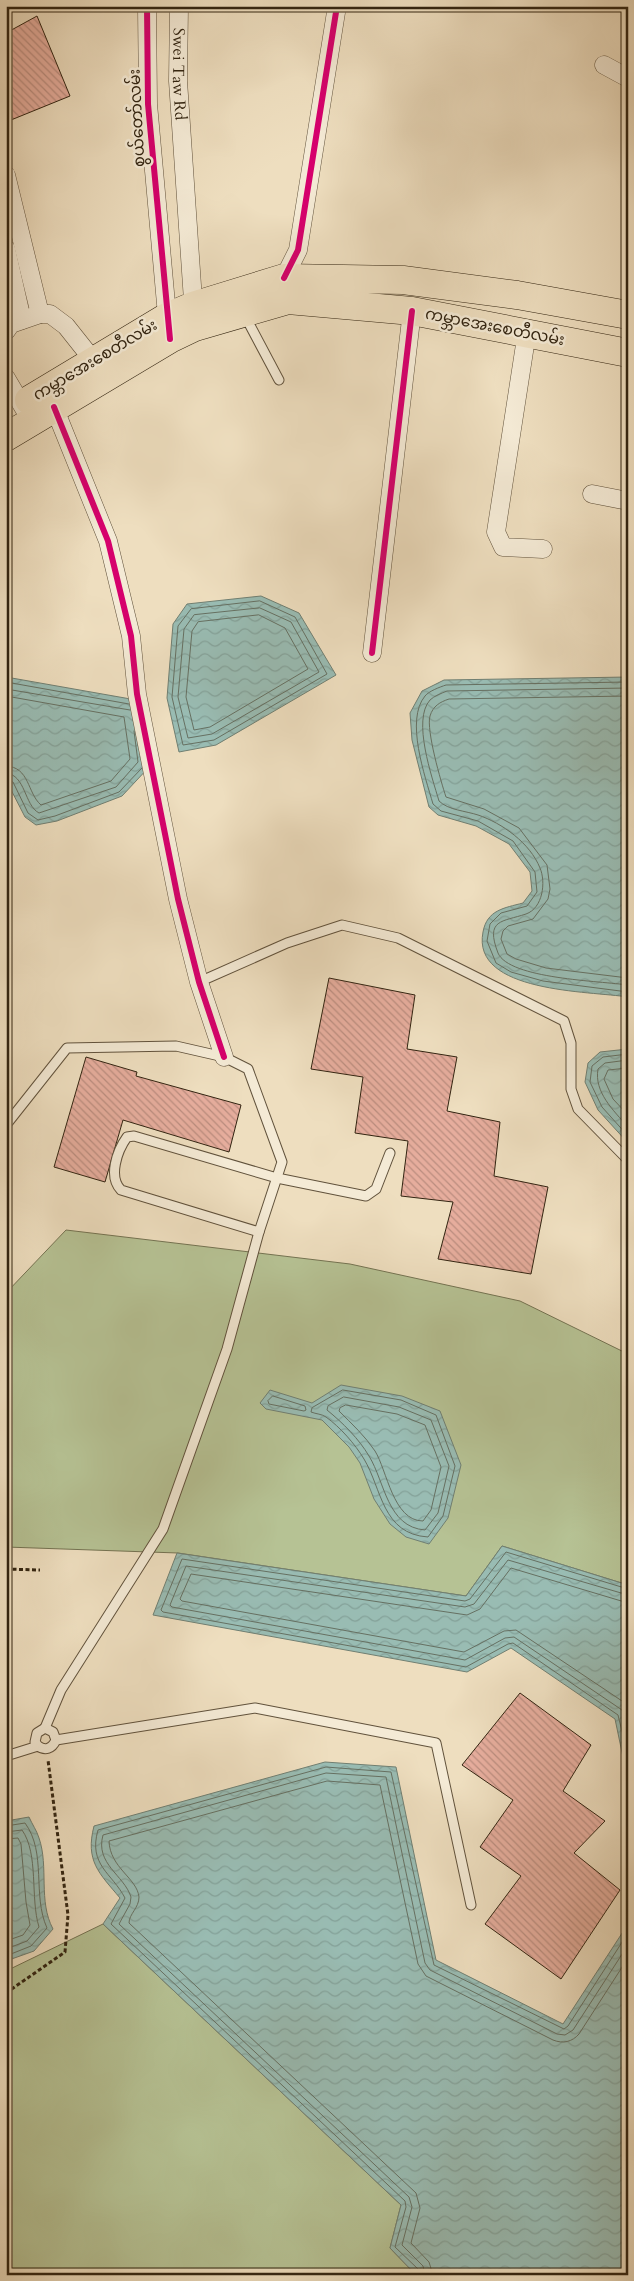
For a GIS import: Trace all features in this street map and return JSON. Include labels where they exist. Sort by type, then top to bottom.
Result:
[{"type":"main road","name":"ကမ္ဘာအေးစေတီလမ်း","points":[[6,437],[20,414],[93,360],[284,278],[402,280],[517,295],[628,315]]},
{"type":"main road","name":"ကမ္ဘာအေးစေတီလမ်း","points":[[194,316],[243,313],[288,300],[412,311],[628,352]]},
{"type":"main road","name":"ကမ္ဘာအေးစေတီလမ်း","points":[[20,414],[54,407],[168,328]]},
{"type":"street","name":"စွယ်တော်လမ်း","points":[[147,6],[148,104],[168,328]]},
{"type":"street","name":"Swei Taw Rd","points":[[179,6],[178,81],[194,316]]},
{"type":"street","points":[[284,278],[298,250],[337,6]]},
{"type":"street","points":[[604,65],[628,78]]},
{"type":"street","points":[[6,175],[40,314]]},
{"type":"street","points":[[6,249],[22,320]]},
{"type":"street","points":[[372,653],[412,311]]},
{"type":"street","points":[[6,331],[12,324],[22,320],[40,314],[50,314],[66,326],[93,360]]},
{"type":"street","points":[[527,332],[496,532],[503,547],[543,549]]},
{"type":"street","points":[[6,378],[20,414]]},
{"type":"street","points":[[54,407],[108,541],[131,636],[137,694],[178,899],[199,982],[224,1057]]},
{"type":"street","points":[[592,494],[628,501]]},
{"type":"lane","points":[[243,313],[279,380]]},
{"type":"lane","points":[[199,982],[287,942],[342,925],[398,938],[564,1021],[571,1043],[571,1089],[578,1109],[628,1160]]},
{"type":"lane","points":[[6,1125],[67,1048],[176,1046],[224,1057],[248,1069],[282,1162],[259,1232],[227,1349],[163,1529],[61,1690],[45,1728],[36,1733],[35,1742],[42,1747]]},
{"type":"lane","points":[[259,1232],[121,1190],[115,1184],[113,1175],[123,1144],[128,1137],[134,1136],[277,1178],[366,1196],[376,1189],[390,1153]]},
{"type":"lane","points":[[6,1756],[42,1747],[51,1748],[56,1740],[256,1708],[436,1743],[471,1904]]},
{"type":"lane","points":[[45,1728],[53,1732],[56,1740]]},
{"type":"path","points":[[6,1569],[40,1570]]},
{"type":"path","points":[[6,1993],[65,1952],[68,1915],[42,1747]]},
{"type":"green space","points":[[66,1230],[350,1264],[520,1301],[628,1354],[628,1585],[502,1546],[466,1596],[178,1553],[6,1547],[6,1293]]},
{"type":"green space","points":[[103,1924],[401,2205],[390,2248],[416,2275],[6,2275],[6,1971]]},
{"type":"water","points":[[261,596],[299,613],[336,675],[216,745],[179,752],[167,698],[173,624],[187,604]]},
{"type":"water","points":[[6,677],[142,701],[150,766],[122,796],[57,821],[36,825],[25,817],[6,780]]},
{"type":"water","points":[[628,677],[628,997],[562,990],[514,978],[495,967],[484,952],[483,932],[492,914],[523,903],[532,891],[530,872],[509,844],[476,826],[438,815],[429,807],[412,740],[410,713],[422,691],[444,680]]},
{"type":"water","points":[[628,1049],[628,1143],[598,1110],[585,1082],[588,1063],[600,1052]]},
{"type":"water","points":[[341,1385],[402,1396],[440,1411],[461,1465],[448,1518],[429,1544],[406,1537],[390,1524],[374,1499],[360,1463],[349,1447],[322,1420],[266,1409],[260,1403],[270,1390],[312,1403]]},
{"type":"water","points":[[502,1546],[628,1585],[628,1781],[615,1719],[511,1648],[467,1672],[153,1615],[177,1553],[466,1596]]},
{"type":"water","points":[[325,1762],[396,1767],[436,1960],[563,2024],[628,1924],[628,2270],[626,2275],[416,2275],[390,2248],[401,2205],[103,1924],[120,1898],[100,1873],[93,1858],[91,1848],[94,1826]]},
{"type":"water","points":[[29,1817],[38,1835],[42,1849],[46,1907],[53,1929],[34,1951],[6,1961],[6,1821]]},
{"type":"building","points":[[37,16],[70,96],[6,122],[6,33]]},
{"type":"building","points":[[329,978],[415,995],[407,1049],[457,1057],[447,1111],[500,1122],[494,1176],[548,1187],[531,1274],[438,1259],[453,1202],[401,1196],[408,1141],[355,1133],[363,1077],[311,1069]]},
{"type":"building","points":[[86,1057],[137,1072],[136,1076],[241,1105],[229,1152],[123,1120],[105,1182],[54,1167]]},
{"type":"building","points":[[520,1693],[591,1745],[563,1791],[605,1821],[574,1853],[620,1890],[561,1979],[485,1924],[521,1876],[480,1847],[513,1800],[462,1765]]},
{"type":"cycle path","points":[[147,6],[148,104],[170,339]]},
{"type":"cycle path","points":[[284,278],[298,250],[337,6]]},
{"type":"cycle path","points":[[372,653],[412,311]]},
{"type":"cycle path","points":[[54,407],[108,541],[131,636],[137,694],[178,899],[199,982],[224,1057]]}]
